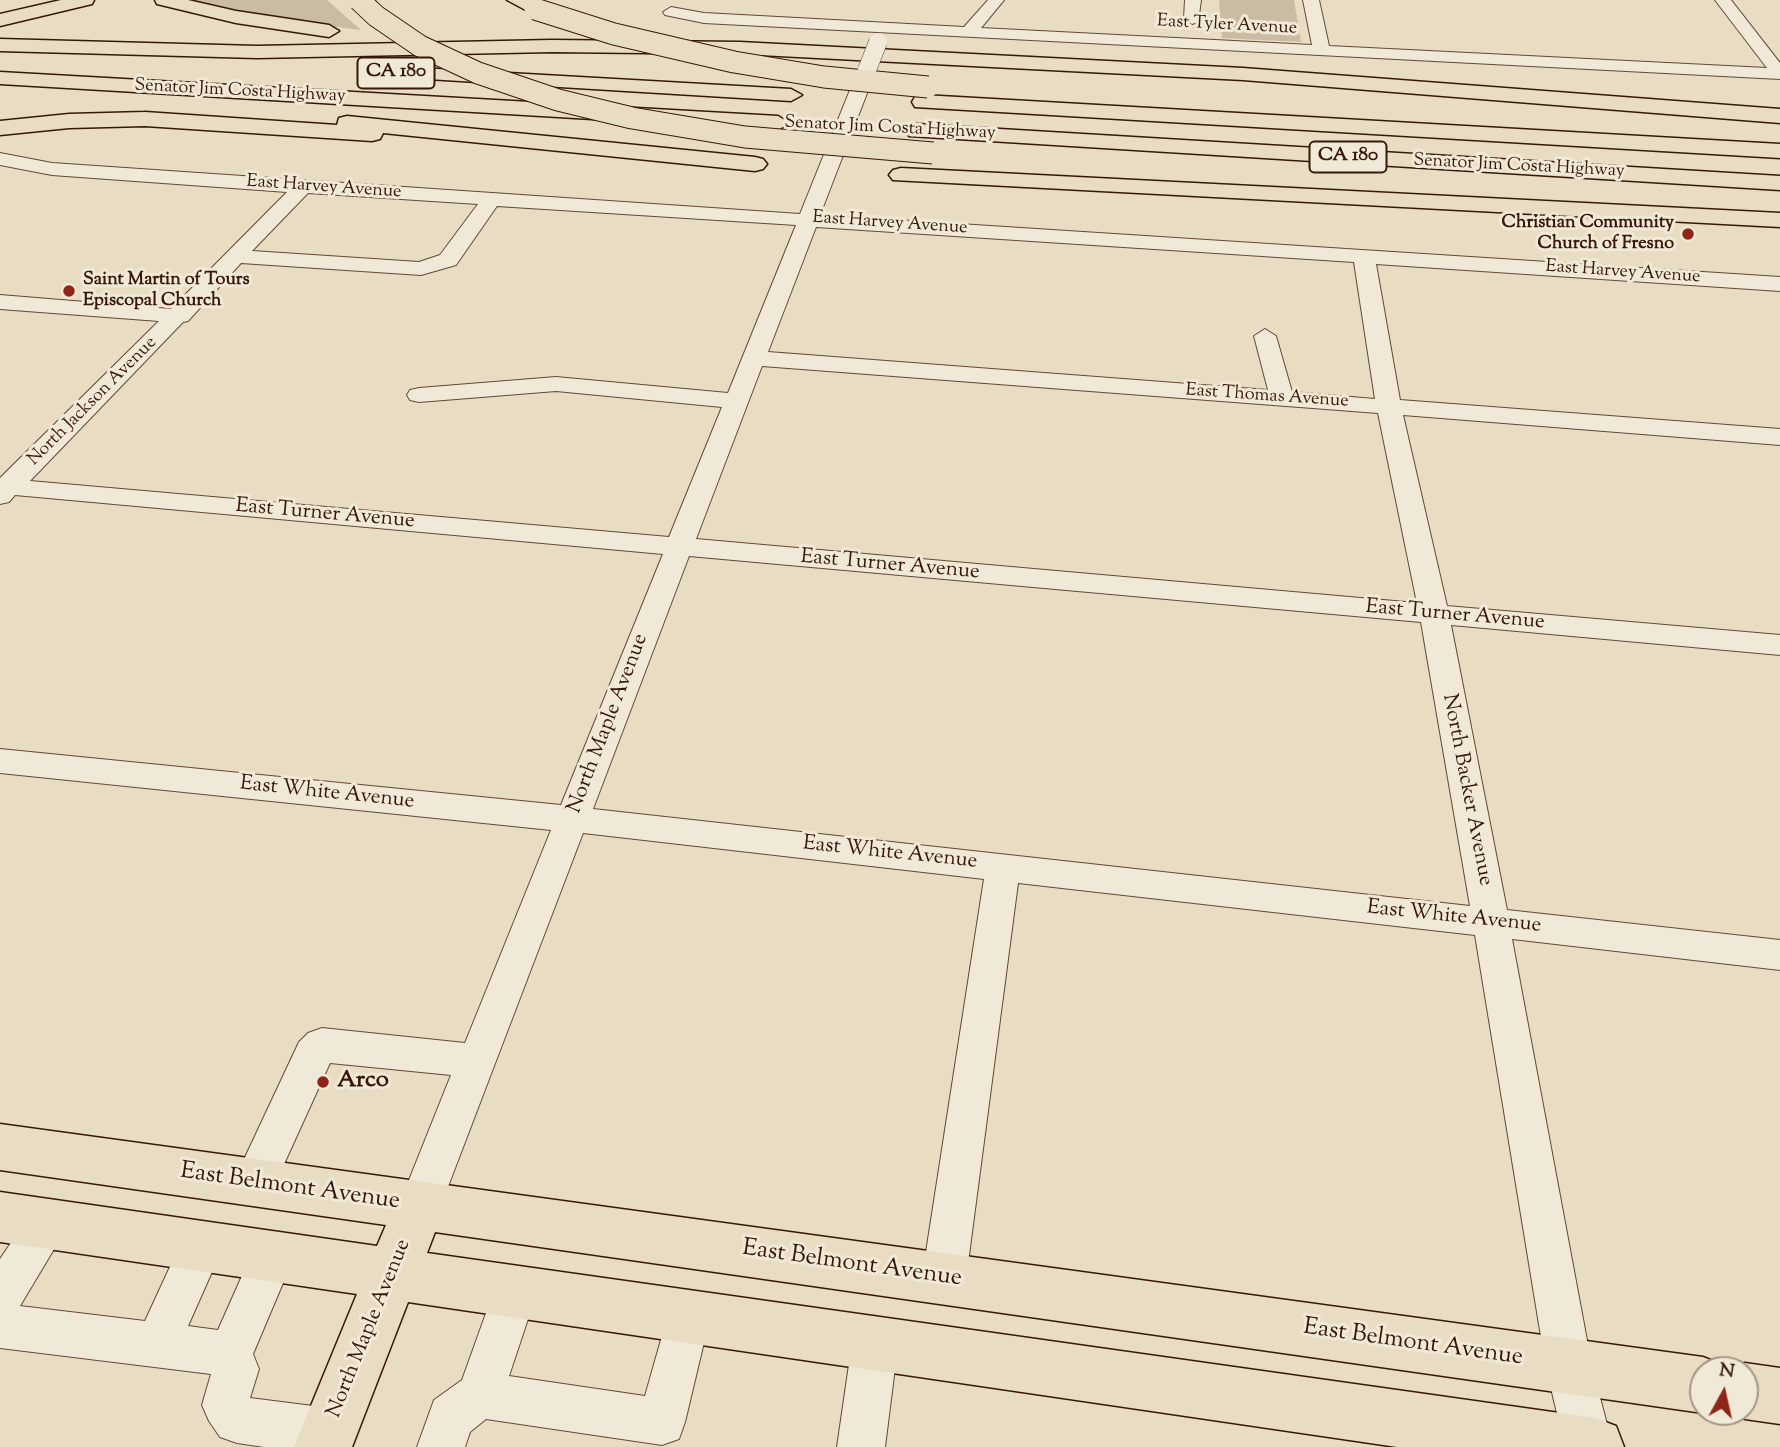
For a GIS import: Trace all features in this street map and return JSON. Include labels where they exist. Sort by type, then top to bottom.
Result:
[{"type":"main road","points":[[0,20],[85,0]]},
{"type":"main road","points":[[164,0],[270,24],[341,32],[662,39],[925,58]]},
{"type":"main road","points":[[359,0],[376,16],[420,46],[478,74],[558,100],[632,118],[745,137],[834,147],[933,153],[1467,174],[1769,182]]},
{"type":"main road","points":[[516,0],[614,34],[734,62],[926,94]]},
{"type":"main road","points":[[0,45],[245,52],[646,46],[1243,74],[1780,116]]},
{"type":"main road","name":"Senator Jim Costa Highway","points":[[0,51],[791,95],[926,94],[1780,151]]},
{"type":"main road","name":"Senator Jim Costa Highway","points":[[0,78],[1769,182]]},
{"type":"main road","points":[[0,89],[755,164]]},
{"type":"main road","points":[[1510,94],[1780,111]]},
{"type":"main road","points":[[0,128],[111,120],[194,121],[780,166]]},
{"type":"main road","points":[[807,169],[848,172]]},
{"type":"main road","points":[[874,174],[1780,220]]},
{"type":"main road","name":"East Belmont Avenue","points":[[0,1147],[1689,1383]]},
{"type":"main road","name":"North Maple Avenue","points":[[326,1439],[420,1205]]},
{"type":"main road","points":[[24,1220],[272,1258],[1595,1447]]},
{"type":"main road","points":[[1759,1393],[1780,1396]]},
{"type":"street","points":[[969,31],[996,0]]},
{"type":"street","points":[[1192,19],[1193,0]]},
{"type":"street","points":[[1311,0],[1322,51]]},
{"type":"street","points":[[1723,0],[1780,74]]},
{"type":"street","points":[[720,3],[734,12]]},
{"type":"street","name":"North Maple Avenue","points":[[420,1205],[891,9]]},
{"type":"street","name":"East Tyler Avenue","points":[[671,12],[734,12],[775,22],[881,35],[969,31],[1322,51],[1392,46],[1450,57],[1780,74]]},
{"type":"street","points":[[1443,40],[1450,57]]},
{"type":"street","points":[[1486,42],[1493,59]]},
{"type":"street","name":"East Harvey Avenue","points":[[0,159],[27,166],[303,187],[1780,284]]},
{"type":"street","points":[[0,181],[27,166]]},
{"type":"street","name":"North Jackson Avenue","points":[[3,490],[180,316],[303,187]]},
{"type":"street","points":[[237,256],[421,269],[448,260],[492,199]]},
{"type":"street","name":"North Backer Avenue","points":[[1364,257],[1389,407],[1434,614],[1491,922],[1569,1367],[1589,1447]]},
{"type":"street","points":[[0,302],[180,316]]},
{"type":"street","points":[[1265,336],[1282,399]]},
{"type":"street","name":"East Thomas Avenue","points":[[753,358],[1780,437]]},
{"type":"street","points":[[419,395],[556,384],[736,401]]},
{"type":"street","name":"East Turner Avenue","points":[[3,490],[1780,645]]},
{"type":"street","name":"East White Avenue","points":[[0,761],[572,818],[1780,955]]},
{"type":"street","points":[[944,1278],[1003,867]]},
{"type":"street","points":[[254,1183],[313,1054],[322,1045],[477,1061]]},
{"type":"street","points":[[0,1298],[24,1220]]},
{"type":"street","points":[[157,1345],[201,1247]]},
{"type":"street","points":[[272,1258],[230,1354],[236,1369],[225,1405],[237,1420],[326,1439]]},
{"type":"street","points":[[441,1447],[451,1417],[481,1395],[514,1292]]},
{"type":"street","points":[[481,1395],[662,1422],[688,1317]]},
{"type":"street","points":[[0,1325],[230,1354]]},
{"type":"street","points":[[861,1447],[875,1343]]},
{"type":"shaded area","points":[[187,0],[327,0],[361,30],[259,17]]},
{"type":"shaded area","points":[[1219,0],[1294,0],[1301,42],[1222,38]]},
{"type":"place","name":"Christian Community Church of Fresno","points":[[1688,234]]},
{"type":"place","name":"Saint Martin of Tours Episcopal Church","points":[[69,291]]},
{"type":"place","name":"Arco","points":[[323,1082]]}]
